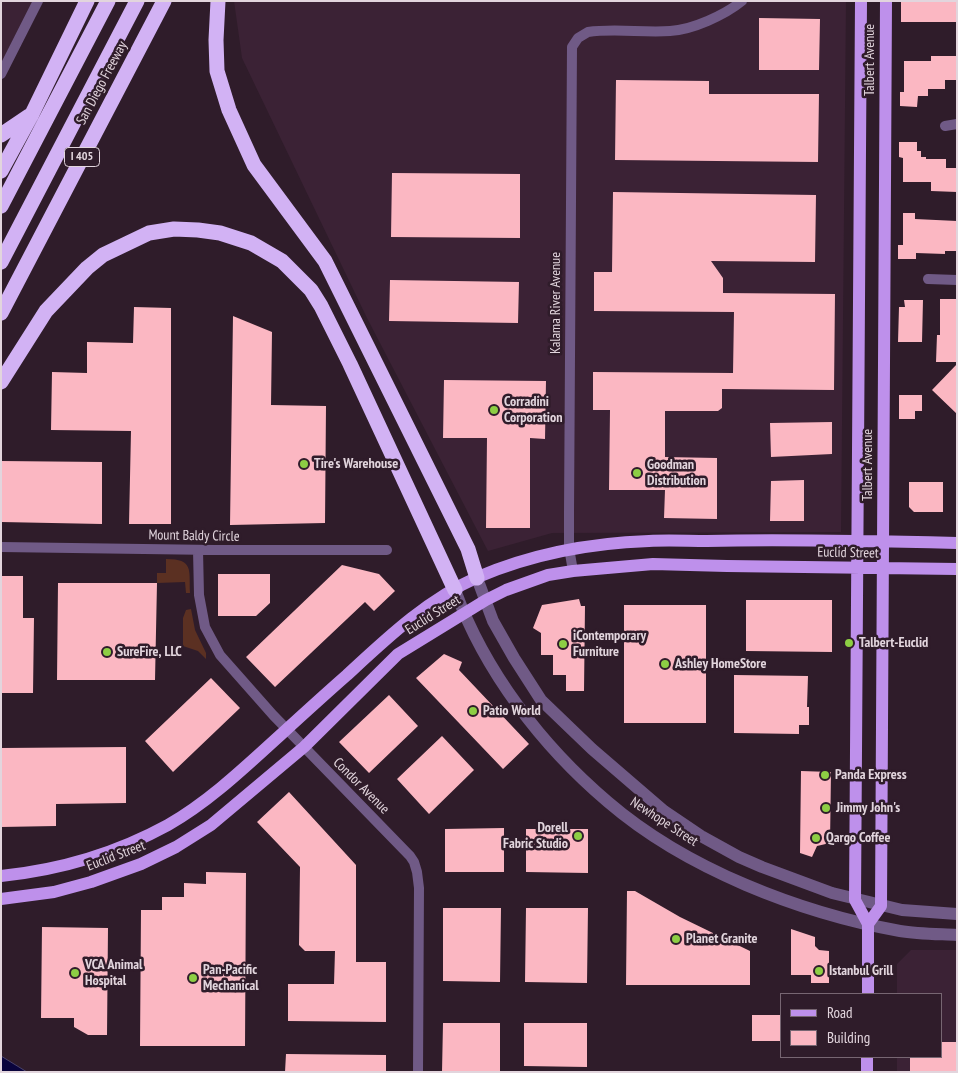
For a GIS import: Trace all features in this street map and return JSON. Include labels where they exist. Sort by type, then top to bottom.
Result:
[{"type":"highway","points":[[1,171],[31,116],[87,1]]},
{"type":"highway","points":[[1,206],[108,1]]},
{"type":"highway","points":[[1,262],[137,1]]},
{"type":"highway","name":"San Diego Freeway","points":[[1,314],[164,1]]},
{"type":"highway","points":[[218,1],[217,71],[229,110],[254,165],[325,261],[468,549],[477,578]]},
{"type":"highway","points":[[1,135],[31,116]]},
{"type":"highway","points":[[1,382],[46,311],[87,268],[103,255],[149,234],[174,229],[220,233],[251,244],[282,261],[311,290],[321,306],[355,373],[454,590]]},
{"type":"main road","name":"Talbert Avenue","points":[[861,1],[855,900],[868,924],[868,993]]},
{"type":"main road","name":"Talbert Avenue","points":[[881,906],[886,1]]},
{"type":"main road","name":"Euclid Street","points":[[1,876],[46,869],[84,859],[131,842],[168,825],[235,777],[401,625],[454,590],[477,578],[535,557],[570,548],[650,541],[957,542]]},
{"type":"main road","name":"Euclid Street","points":[[1,899],[54,892],[91,882],[141,864],[176,847],[216,821],[304,748],[398,654],[486,600],[506,590],[548,575],[573,570],[652,564],[957,569]]},
{"type":"main road","points":[[868,924],[881,906]]},
{"type":"main road","points":[[867,1058],[867,1072]]},
{"type":"street","points":[[1,74],[38,1]]},
{"type":"street","name":"Kalama River Avenue","points":[[573,570],[570,548],[572,47],[578,38],[588,32],[598,30],[672,32],[705,22],[731,10],[742,1]]},
{"type":"street","points":[[945,126],[957,124]]},
{"type":"street","points":[[928,279],[957,280]]},
{"type":"street","name":"Mount Baldy Circle","points":[[1,547],[387,550]]},
{"type":"street","name":"Condor Avenue","points":[[198,550],[199,595],[205,627],[220,655],[304,748],[395,840],[414,862],[418,888],[418,1072]]},
{"type":"street","name":"Newhope Street","points":[[477,578],[493,621],[540,700],[592,749],[664,811],[701,836],[738,857],[855,900],[902,910],[957,914]]},
{"type":"street","name":"Newhope Street","points":[[454,590],[463,613],[494,669],[514,699],[558,753],[609,803],[647,831],[699,863],[782,899],[833,915],[902,932],[957,935]]},
{"type":"shaded area","points":[[1,1],[42,1],[1,79]]},
{"type":"shaded area","points":[[234,1],[846,1],[841,532],[552,533],[488,551],[367,318],[242,58]]},
{"type":"shaded area","points":[[166,559],[181,561],[186,564],[189,572],[190,593],[186,593],[185,582],[157,583],[157,573],[166,573]]},
{"type":"shaded area","points":[[191,609],[195,630],[206,653],[206,659],[198,651],[183,646],[183,618],[186,610]]},
{"type":"shaded area","points":[[911,950],[957,950],[957,1072],[897,1072],[897,1058],[943,1058],[943,993],[897,993],[897,964]]},
{"type":"shaded area","points":[[1,1056],[27,1072],[1,1072]]},
{"type":"building","points":[[901,1],[957,1],[957,22],[901,22]]},
{"type":"building","points":[[759,18],[820,19],[819,70],[759,70]]},
{"type":"building","points":[[931,56],[957,56],[957,80],[945,80],[945,89],[928,89],[928,96],[918,96],[917,107],[900,106],[900,92],[904,92],[904,61],[931,61]]},
{"type":"building","points":[[616,80],[709,81],[709,94],[819,94],[818,162],[615,160]]},
{"type":"building","points":[[899,142],[917,142],[917,151],[921,151],[921,157],[926,157],[926,159],[946,159],[946,168],[957,168],[957,192],[931,191],[931,182],[903,182],[903,158],[899,157]]},
{"type":"building","points":[[392,173],[520,174],[520,238],[391,237]]},
{"type":"building","points":[[613,192],[816,195],[815,262],[711,261],[723,278],[723,293],[835,294],[834,390],[722,389],[722,408],[718,411],[665,411],[665,457],[717,458],[717,519],[664,518],[665,490],[609,490],[610,410],[593,410],[593,372],[733,373],[734,312],[594,311],[594,272],[612,272]]},
{"type":"building","points":[[903,213],[915,213],[915,219],[957,221],[957,251],[945,251],[945,254],[916,253],[916,259],[898,259],[898,245],[903,245]]},
{"type":"building","points":[[390,280],[519,282],[518,323],[389,321]]},
{"type":"building","points":[[940,299],[957,299],[957,362],[936,362],[937,335],[940,335]]},
{"type":"building","points":[[904,300],[923,300],[922,342],[898,342],[899,307],[905,307]]},
{"type":"building","points":[[134,307],[171,308],[171,524],[129,524],[131,431],[51,430],[52,372],[87,373],[87,342],[133,343]]},
{"type":"building","points":[[233,316],[272,332],[271,405],[326,406],[325,523],[230,525]]},
{"type":"building","points":[[957,364],[957,414],[932,390]]},
{"type":"building","name":"Corradini Corporation","points":[[444,380],[546,381],[545,439],[530,438],[530,528],[486,528],[487,438],[443,438]]},
{"type":"building","points":[[899,395],[922,395],[922,411],[915,411],[915,419],[899,419]]},
{"type":"building","points":[[832,422],[832,454],[771,457],[770,423]]},
{"type":"building","points":[[1,461],[102,462],[102,524],[1,522]]},
{"type":"building","points":[[804,480],[804,521],[770,521],[771,481]]},
{"type":"building","points":[[909,482],[943,482],[943,512],[914,512],[909,507]]},
{"type":"building","points":[[342,565],[379,574],[395,591],[374,611],[365,602],[275,687],[246,657]]},
{"type":"building","points":[[218,574],[270,574],[270,603],[256,616],[218,616]]},
{"type":"building","points":[[1,576],[23,576],[23,618],[34,618],[33,693],[1,693]]},
{"type":"building","name":"SureFire, LLC","points":[[58,583],[157,583],[155,680],[57,680]]},
{"type":"building","name":"iContemporary Furniture","points":[[579,599],[581,606],[585,606],[584,691],[566,691],[566,675],[553,675],[553,655],[541,655],[541,633],[533,628],[542,605]]},
{"type":"building","points":[[746,600],[832,600],[832,652],[746,651]]},
{"type":"building","name":"Ashley HomeStore","points":[[624,605],[706,605],[706,723],[624,723]]},
{"type":"building","name":"Patio World","points":[[444,654],[462,662],[459,670],[529,744],[503,769],[416,678]]},
{"type":"building","points":[[734,675],[808,676],[807,707],[809,707],[809,725],[799,725],[799,734],[734,733]]},
{"type":"building","points":[[211,678],[240,708],[173,772],[145,741]]},
{"type":"building","points":[[389,695],[418,726],[369,773],[339,742]]},
{"type":"building","points":[[442,736],[474,770],[429,814],[397,779]]},
{"type":"building","points":[[126,747],[126,803],[56,804],[56,826],[1,827],[1,748]]},
{"type":"building","points":[[801,771],[831,772],[830,843],[817,846],[812,857],[800,853]]},
{"type":"building","points":[[289,792],[356,865],[356,962],[386,962],[386,1022],[288,1021],[288,984],[334,984],[335,951],[305,951],[299,945],[300,867],[257,822]]},
{"type":"building","points":[[504,828],[504,872],[445,872],[445,829]]},
{"type":"building","points":[[526,829],[588,829],[588,873],[526,872]]},
{"type":"building","name":"Pan-Pacific Mechanical","points":[[206,872],[246,873],[245,1046],[140,1046],[141,910],[162,910],[162,897],[184,897],[184,883],[206,884]]},
{"type":"building","name":"Planet Granite","points":[[627,891],[635,891],[680,917],[750,951],[750,985],[626,985]]},
{"type":"building","points":[[443,908],[501,908],[500,982],[443,981]]},
{"type":"building","points":[[526,908],[588,908],[587,983],[525,982]]},
{"type":"building","name":"VCA Animal Hospital","points":[[42,927],[108,928],[107,1035],[88,1035],[74,1027],[74,1018],[41,1018]]},
{"type":"building","points":[[791,929],[815,937],[815,946],[819,950],[829,951],[829,983],[811,983],[811,975],[791,975]]},
{"type":"building","points":[[752,1015],[780,1015],[780,1041],[752,1041]]},
{"type":"building","points":[[443,1023],[500,1023],[500,1072],[442,1072]]},
{"type":"building","points":[[524,1023],[587,1023],[587,1067],[524,1066]]},
{"type":"building","points":[[943,1042],[957,1042],[957,1072],[910,1072],[910,1058],[943,1058]]},
{"type":"building","points":[[286,1054],[386,1055],[386,1072],[285,1072]]},
{"type":"place","name":"Corradini Corporation","points":[[494,410]]},
{"type":"place","name":"Tire's Warehouse","points":[[304,464]]},
{"type":"place","name":"Goodman Distribution","points":[[637,473]]},
{"type":"place","name":"Talbert-Euclid","points":[[849,643]]},
{"type":"place","name":"iContemporary Furniture","points":[[563,644]]},
{"type":"place","name":"SureFire, LLC","points":[[107,652]]},
{"type":"place","name":"Ashley HomeStore","points":[[665,664]]},
{"type":"place","name":"Patio World","points":[[473,711]]},
{"type":"place","name":"Panda Express","points":[[825,775]]},
{"type":"place","name":"Jimmy John's","points":[[826,808]]},
{"type":"place","name":"Dorell Fabric Studio","points":[[578,836]]},
{"type":"place","name":"Qargo Coffee","points":[[816,838]]},
{"type":"place","name":"Planet Granite","points":[[676,939]]},
{"type":"place","name":"Istanbul Grill","points":[[819,971]]},
{"type":"place","name":"VCA Animal Hospital","points":[[75,973]]},
{"type":"place","name":"Pan-Pacific Mechanical","points":[[193,978]]}]
